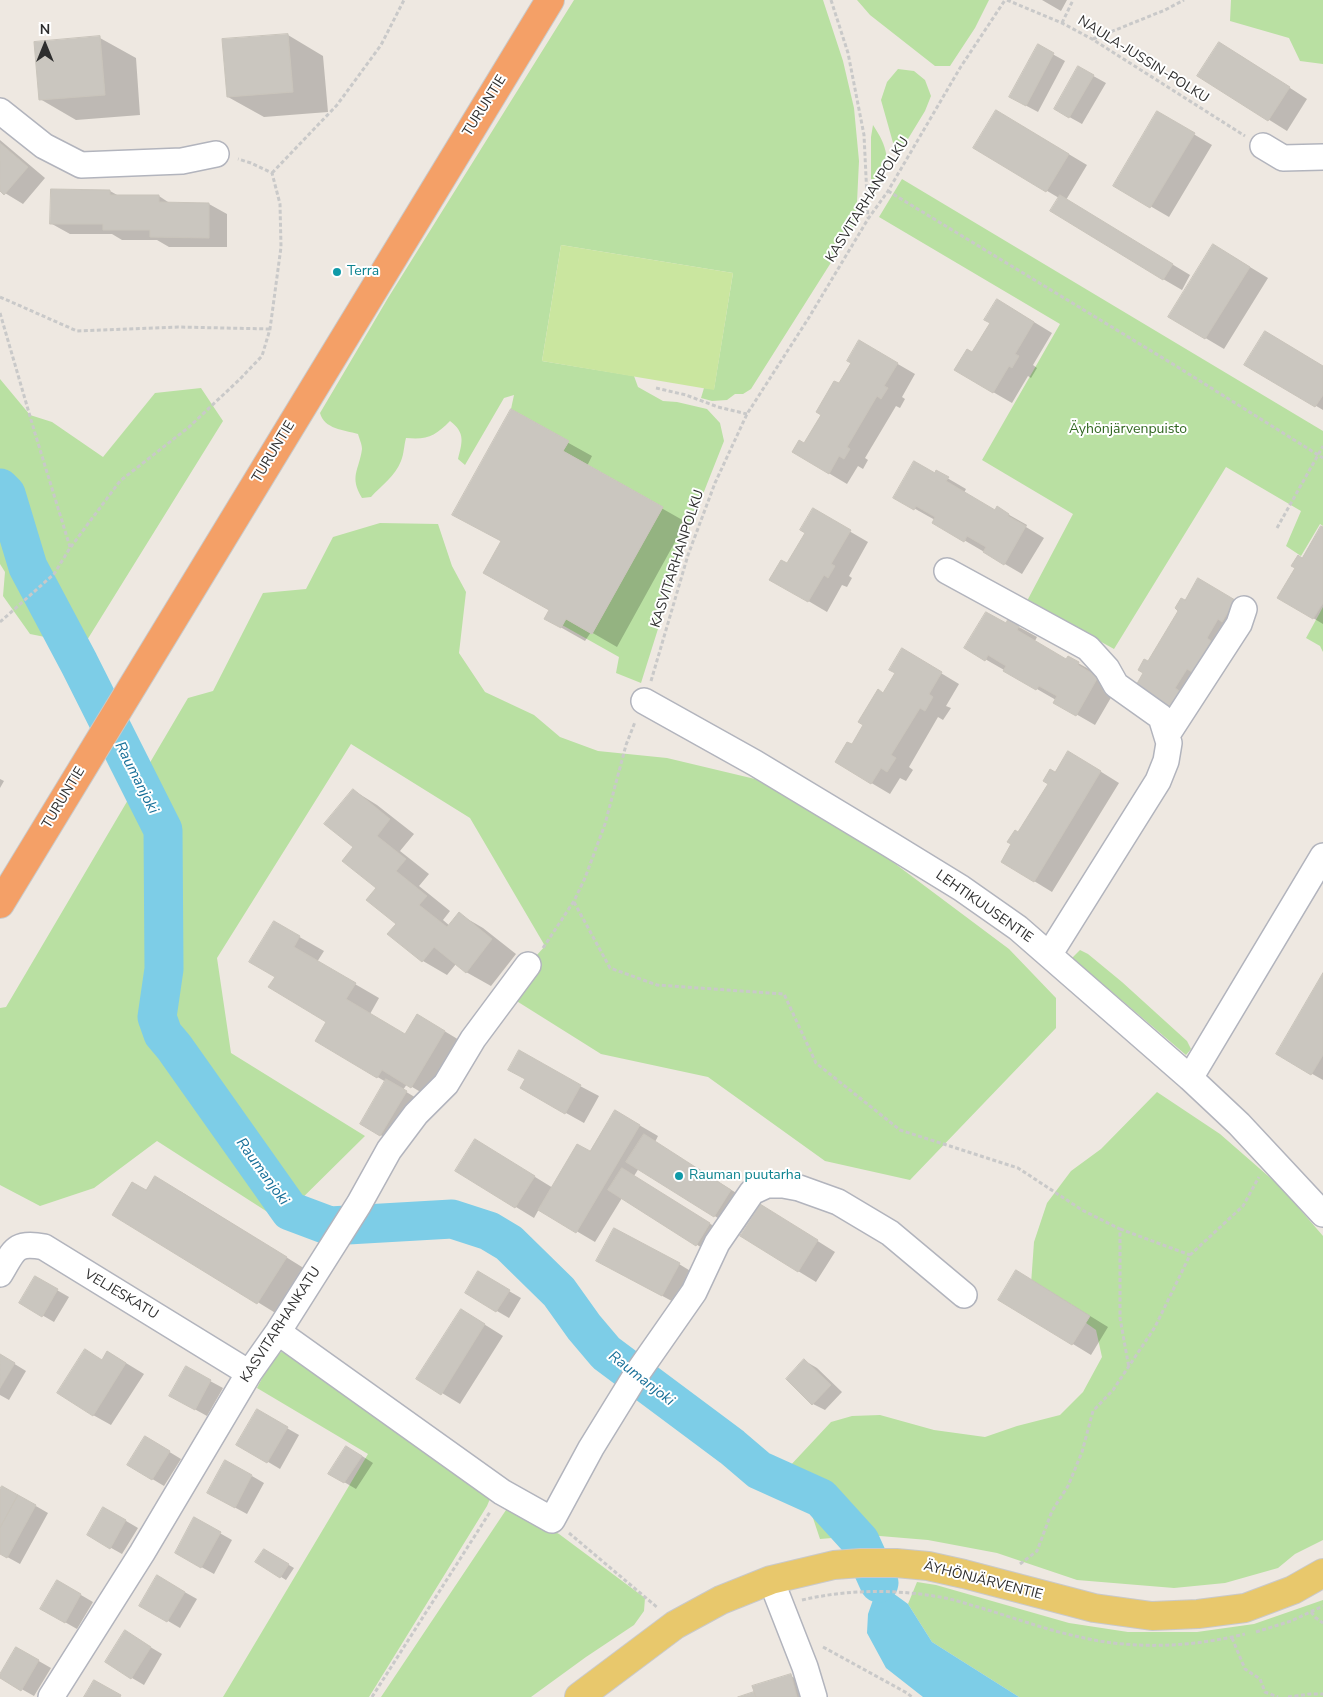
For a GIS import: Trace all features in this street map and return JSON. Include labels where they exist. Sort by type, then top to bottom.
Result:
[{"type":"highway","name":"TURUNTIE","points":[[0,904],[550,0]]},
{"type":"main road","name":"ÄYHÖNJÄRVENTIE","points":[[579,1697],[675,1626],[721,1600],[772,1580],[834,1565],[861,1562],[928,1566],[1094,1608],[1152,1616],[1198,1614],[1244,1608],[1294,1590],[1323,1573]]},
{"type":"street","points":[[0,111],[44,146],[81,165],[182,161],[216,154]]},
{"type":"street","points":[[1263,146],[1284,158],[1323,157]]},
{"type":"street","points":[[947,571],[1088,648],[1107,669],[1116,685],[1160,717],[1167,735],[1169,743],[1166,761],[1158,781],[1049,955]]},
{"type":"street","points":[[1167,735],[1239,624],[1244,609]]},
{"type":"street","name":"LEHTIKUUSENTIE","points":[[644,701],[755,764],[961,888],[1018,928],[1190,1078],[1239,1124],[1323,1214]]},
{"type":"street","points":[[1190,1078],[1323,856]]},
{"type":"street","name":"KASVITARHANKATU","points":[[51,1697],[142,1552],[249,1373],[278,1332],[359,1204],[389,1150],[416,1114],[446,1084],[473,1040],[528,965]]},
{"type":"street","points":[[278,1332],[502,1492],[552,1520],[591,1448],[636,1375],[694,1292],[717,1243],[752,1192],[767,1185],[782,1185],[799,1188],[838,1202],[890,1233],[964,1296]]},
{"type":"street","name":"VELJESKATU","points":[[0,1274],[15,1250],[24,1245],[44,1247],[249,1373]]},
{"type":"street","points":[[772,1580],[805,1667],[814,1697]]},
{"type":"path","points":[[272,173],[337,105],[381,45],[404,0]]},
{"type":"path","points":[[831,0],[848,53],[864,135],[868,219]]},
{"type":"path","name":"KASVITARHANPOLKU","points":[[528,965],[545,946],[574,901],[585,878],[605,824],[626,745],[658,660],[688,555],[715,483],[747,414],[808,320],[868,219],[888,191],[960,68],[1006,0]]},
{"type":"path","name":"NAULA-JUSSIN-POLKU","points":[[1006,0],[1062,23],[1092,39],[1263,146]]},
{"type":"path","points":[[1062,23],[1074,0]]},
{"type":"path","points":[[1092,39],[1165,10],[1184,0]]},
{"type":"path","points":[[216,154],[251,163],[272,173]]},
{"type":"path","points":[[0,622],[54,574],[70,548],[120,481],[189,427],[262,356],[270,329],[282,247],[280,204],[272,173]]},
{"type":"path","points":[[888,191],[1176,366],[1323,458]]},
{"type":"path","points":[[0,297],[77,330],[178,327],[270,329]]},
{"type":"path","points":[[0,313],[70,548]]},
{"type":"path","points":[[656,388],[686,395],[718,407],[747,414]]},
{"type":"path","points":[[1277,528],[1323,446]]},
{"type":"path","points":[[574,901],[610,968],[657,985],[784,994],[816,1064],[900,1130],[1018,1168],[1082,1210],[1120,1229],[1190,1255]]},
{"type":"path","points":[[995,1582],[1037,1552],[1052,1511],[1068,1486],[1082,1452],[1093,1411],[1113,1390],[1155,1327],[1190,1255],[1243,1206],[1270,1157]]},
{"type":"path","points":[[1120,1229],[1120,1318],[1129,1368]]},
{"type":"path","points":[[372,1697],[502,1492]]},
{"type":"path","points":[[552,1520],[651,1602],[675,1626]]},
{"type":"path","points":[[781,1605],[812,1598],[852,1593],[903,1592]]},
{"type":"path","points":[[1311,1612],[1323,1623]]},
{"type":"path","points":[[1232,1638],[1244,1669],[1260,1679],[1265,1692],[1278,1697]]},
{"type":"path","points":[[821,1646],[912,1697]]},
{"type":"path","points":[[1288,1697],[1323,1694]]},
{"type":"green space","points":[[574,0],[823,0],[843,61],[854,108],[859,161],[856,223],[751,389],[743,394],[735,394],[727,400],[712,401],[701,398],[704,388],[714,389],[733,273],[561,245],[542,361],[634,376],[638,387],[663,401],[677,402],[707,409],[720,423],[724,441],[690,527],[641,683],[616,673],[619,657],[562,625],[566,619],[592,634],[663,507],[563,451],[569,441],[511,409],[514,395],[504,398],[465,465],[458,459],[461,434],[450,421],[431,436],[406,438],[402,458],[396,471],[371,497],[362,498],[355,479],[362,449],[358,434],[330,426],[320,413],[388,298]]},
{"type":"green space","points":[[857,0],[989,0],[975,28],[950,66],[935,66],[870,15]]},
{"type":"green space","points":[[1231,0],[1323,0],[1323,64],[1300,61],[1289,38],[1230,21]]},
{"type":"green space","points":[[898,69],[914,71],[925,80],[931,96],[925,111],[897,157],[881,100],[887,82]]},
{"type":"green space","points":[[873,125],[885,147],[887,161],[884,177],[871,199],[871,137]]},
{"type":"green space","name":"Äyhönjärvenpuisto","points":[[902,179],[1323,431],[1323,526],[1320,524],[1301,556],[1286,546],[1301,511],[1226,467],[1114,649],[1027,601],[1073,514],[982,460],[1060,324],[879,217]]},
{"type":"green space","points":[[561,245],[733,273],[714,390],[542,361]]},
{"type":"green space","points":[[0,379],[30,415],[52,422],[103,457],[155,393],[201,388],[223,421],[84,645],[63,604],[24,537],[14,486],[0,475]]},
{"type":"green space","points":[[0,514],[20,574],[50,638],[30,634],[3,596],[5,572],[0,564]]},
{"type":"green space","points":[[380,523],[438,524],[452,566],[466,592],[459,653],[485,692],[534,715],[560,737],[598,751],[667,758],[755,779],[862,839],[1009,949],[1056,998],[1056,1028],[910,1180],[825,1161],[708,1077],[601,1054],[507,995],[528,965],[545,946],[470,818],[351,744],[217,958],[231,1053],[365,1136],[280,1220],[157,1141],[94,1188],[40,1206],[0,1185],[0,1008],[6,1007],[188,698],[213,691],[263,593],[306,589],[333,537]]},
{"type":"green space","points":[[1323,607],[1323,652],[1320,646],[1306,638]]},
{"type":"green space","points":[[1080,950],[1088,954],[1122,982],[1187,1041],[1191,1049],[1186,1055],[1072,958]]},
{"type":"green space","points":[[1157,1092],[1220,1134],[1298,1202],[1298,1207],[1323,1236],[1323,1540],[1295,1554],[1278,1568],[1225,1583],[1174,1588],[1077,1580],[997,1553],[928,1540],[868,1535],[820,1539],[807,1500],[787,1477],[788,1468],[831,1422],[852,1416],[880,1415],[934,1430],[985,1437],[1017,1426],[1060,1415],[1083,1392],[1102,1357],[1096,1330],[1031,1284],[1034,1242],[1047,1203],[1071,1171],[1101,1149]]},
{"type":"green space","points":[[281,1352],[293,1354],[492,1494],[487,1506],[369,1697],[223,1697],[368,1454],[257,1388],[271,1361]]},
{"type":"green space","points":[[508,1507],[559,1534],[645,1598],[644,1611],[634,1625],[531,1697],[381,1697]]},
{"type":"green space","points":[[917,1582],[936,1585],[1069,1623],[1128,1632],[1197,1632],[1254,1624],[1323,1600],[1323,1697],[1019,1697],[932,1642],[908,1604]]},
{"type":"water","points":[[879,1583],[908,1604],[932,1642],[1019,1697],[923,1697],[886,1668],[867,1633],[868,1614]]},
{"type":"building","points":[[288,34],[293,92],[227,97],[222,39]]},
{"type":"building","points":[[100,36],[105,95],[39,100],[34,42]]},
{"type":"building","points":[[1219,42],[1290,87],[1268,121],[1197,76]]},
{"type":"building","points":[[1038,44],[1054,53],[1026,106],[1009,97]]},
{"type":"building","points":[[1078,66],[1094,75],[1069,118],[1054,109]]},
{"type":"building","points":[[996,110],[1069,154],[1046,192],[973,148]]},
{"type":"building","points":[[1157,111],[1195,133],[1150,208],[1113,186]]},
{"type":"building","points":[[0,143],[28,167],[4,195],[0,191]]},
{"type":"building","points":[[51,189],[110,190],[110,195],[159,195],[159,202],[209,203],[209,238],[150,237],[150,230],[103,230],[103,224],[50,224]]},
{"type":"building","points":[[1060,195],[1173,264],[1163,280],[1050,211]]},
{"type":"building","points":[[1213,244],[1250,267],[1205,339],[1168,317]]},
{"type":"building","points":[[997,299],[1034,322],[1015,354],[1019,356],[1012,368],[1009,366],[993,393],[954,370],[967,349],[972,352],[990,323],[984,320]]},
{"type":"building","points":[[1265,331],[1323,366],[1323,395],[1315,407],[1244,365]]},
{"type":"building","points":[[859,340],[898,363],[884,386],[888,388],[881,399],[877,396],[847,447],[850,449],[844,459],[839,456],[829,474],[792,452],[799,440],[804,443],[821,415],[816,412],[834,381],[839,383],[851,363],[847,361]]},
{"type":"building","points":[[511,409],[569,441],[563,451],[663,507],[592,634],[566,619],[561,628],[544,619],[549,610],[483,573],[501,541],[452,515]]},
{"type":"building","points":[[914,461],[935,473],[936,470],[949,477],[946,481],[995,510],[997,506],[1009,514],[1008,516],[1026,526],[1004,565],[983,552],[986,547],[967,536],[964,542],[932,523],[935,517],[916,506],[914,510],[893,498]]},
{"type":"building","points":[[813,508],[851,530],[831,564],[835,566],[828,578],[824,575],[808,602],[769,580],[781,560],[787,563],[805,533],[800,530]]},
{"type":"building","points":[[1321,526],[1323,527],[1323,603],[1313,619],[1277,598],[1295,568],[1291,566],[1298,555],[1302,558]]},
{"type":"building","points":[[1198,578],[1235,600],[1222,622],[1218,619],[1207,638],[1211,641],[1192,672],[1187,669],[1175,688],[1181,692],[1170,710],[1134,689],[1143,673],[1138,670],[1144,659],[1148,661],[1178,611],[1175,608],[1181,598],[1185,600]]},
{"type":"building","points":[[986,612],[1006,623],[1008,619],[1019,626],[1017,630],[1066,659],[1068,656],[1079,662],[1078,665],[1098,677],[1076,716],[1053,703],[1057,696],[1039,686],[1036,690],[1003,671],[1006,666],[988,655],[985,661],[964,648]]},
{"type":"building","points":[[902,648],[942,672],[929,694],[933,697],[925,711],[920,708],[891,755],[896,758],[887,772],[881,768],[871,784],[835,762],[847,742],[852,744],[863,725],[858,722],[878,689],[883,693],[895,673],[889,670]]},
{"type":"building","points":[[1068,751],[1101,771],[1034,882],[1001,862],[1011,844],[1007,842],[1015,830],[1018,832],[1048,784],[1043,781],[1050,769],[1055,772]]},
{"type":"building","points":[[353,789],[390,819],[377,836],[406,859],[396,871],[427,896],[419,905],[447,927],[459,912],[492,939],[466,973],[434,947],[422,962],[387,934],[396,924],[366,900],[376,888],[342,861],[353,847],[324,824]]},
{"type":"building","points":[[274,921],[300,936],[294,947],[356,983],[346,999],[405,1034],[417,1014],[445,1031],[411,1088],[382,1070],[377,1078],[315,1041],[326,1022],[268,987],[275,977],[249,962]]},
{"type":"building","points":[[1323,973],[1323,1055],[1311,1075],[1276,1054]]},
{"type":"building","points":[[519,1050],[581,1085],[565,1114],[520,1088],[525,1079],[508,1070]]},
{"type":"building","points":[[386,1079],[407,1091],[380,1136],[360,1124]]},
{"type":"building","points":[[615,1110],[640,1125],[576,1233],[538,1210],[577,1144],[590,1151]]},
{"type":"building","name":"Rauman puutarha","points":[[644,1134],[731,1190],[714,1217],[626,1162]]},
{"type":"building","points":[[475,1139],[535,1176],[515,1208],[455,1171]]},
{"type":"building","points":[[622,1168],[710,1223],[696,1246],[608,1190]]},
{"type":"building","points":[[155,1176],[287,1257],[257,1304],[112,1215],[132,1182],[146,1190]]},
{"type":"building","points":[[760,1204],[818,1240],[798,1272],[740,1236]]},
{"type":"building","points":[[614,1228],[680,1263],[662,1296],[596,1261]]},
{"type":"building","points":[[1016,1270],[1090,1316],[1072,1345],[998,1300]]},
{"type":"building","points":[[478,1271],[510,1290],[496,1312],[465,1293]]},
{"type":"building","points":[[35,1276],[58,1289],[42,1317],[19,1303]]},
{"type":"building","points":[[461,1309],[485,1324],[441,1395],[416,1379]]},
{"type":"building","points":[[85,1349],[102,1360],[107,1351],[126,1363],[93,1416],[57,1393]]},
{"type":"building","points":[[0,1354],[15,1363],[0,1388]]},
{"type":"building","points":[[804,1359],[831,1385],[812,1405],[786,1379]]},
{"type":"building","points":[[186,1366],[211,1380],[195,1410],[169,1396]]},
{"type":"building","points":[[257,1409],[288,1427],[267,1463],[236,1445]]},
{"type":"building","points":[[145,1436],[170,1451],[152,1480],[127,1465]]},
{"type":"building","points":[[346,1446],[362,1456],[344,1483],[328,1474]]},
{"type":"building","points":[[225,1460],[252,1475],[235,1508],[207,1493]]},
{"type":"building","points":[[2,1486],[18,1495],[0,1528],[0,1489]]},
{"type":"building","points":[[18,1495],[36,1505],[7,1558],[0,1554],[0,1528]]},
{"type":"building","points":[[103,1507],[126,1520],[110,1549],[87,1535]]},
{"type":"building","points":[[194,1517],[221,1532],[201,1568],[175,1553]]},
{"type":"building","points":[[264,1549],[289,1564],[280,1578],[255,1562]]},
{"type":"building","points":[[157,1575],[185,1592],[167,1622],[139,1606]]},
{"type":"building","points":[[57,1580],[81,1594],[65,1623],[40,1609]]},
{"type":"building","points":[[125,1630],[151,1647],[131,1679],[105,1662]]},
{"type":"building","points":[[16,1647],[39,1660],[21,1691],[0,1678],[0,1674]]},
{"type":"building","points":[[791,1674],[797,1697],[756,1697],[752,1686]]},
{"type":"building","points":[[94,1680],[121,1695],[120,1697],[84,1697]]},
{"type":"building","points":[[754,1692],[756,1697],[738,1697]]},
{"type":"waterway","name":"Raumanjoki","points":[[0,488],[6,494],[28,567],[79,663],[163,830],[164,969],[157,1017],[163,1034],[290,1211],[330,1226],[452,1219],[489,1231],[509,1243],[559,1292],[584,1327],[606,1353],[732,1447],[759,1470],[821,1498],[860,1541],[879,1583]]},
{"type":"place","name":"Terra","points":[[337,272]]},
{"type":"place","name":"Rauman puutarha","points":[[679,1176]]}]
